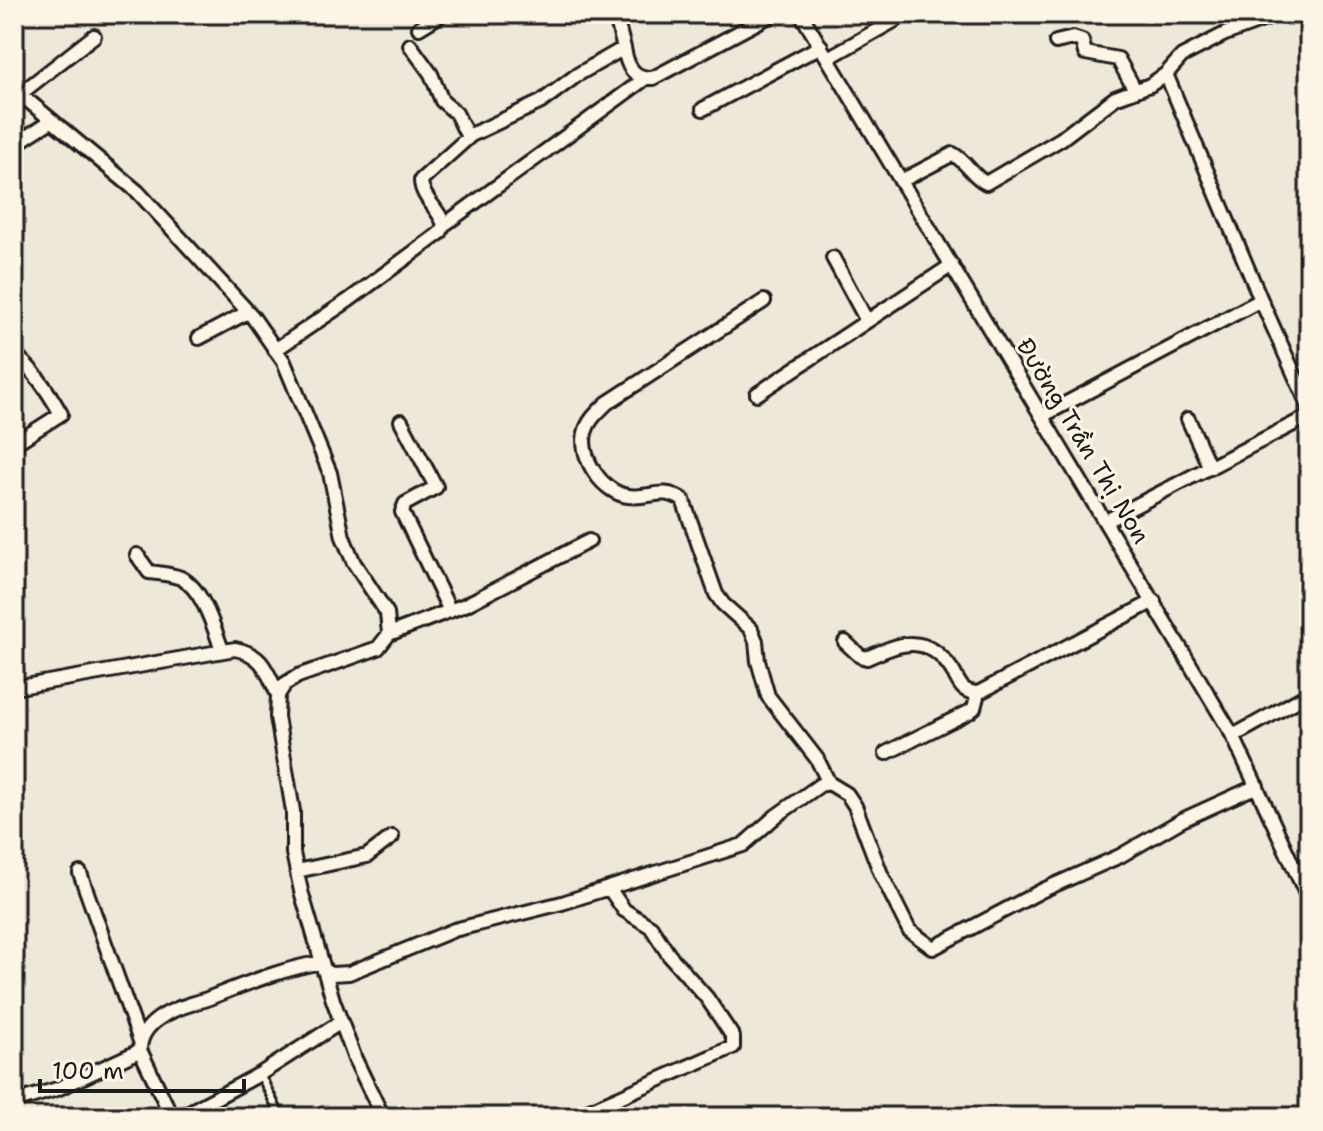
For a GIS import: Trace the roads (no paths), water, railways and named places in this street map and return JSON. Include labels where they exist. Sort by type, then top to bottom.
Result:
[{"type":"street","points":[[419,28],[442,14]]},
{"type":"street","points":[[615,14],[624,48],[633,72],[639,78],[661,75],[773,14]]},
{"type":"street","name":"Đường Trần Thị Non","points":[[801,14],[1233,736],[1309,900]]},
{"type":"street","points":[[828,58],[906,14]]},
{"type":"street","points":[[901,181],[953,154],[963,160],[977,179],[986,183],[1061,139],[1115,98],[1150,85],[1166,74],[1182,56],[1225,34],[1279,14]]},
{"type":"street","points":[[94,36],[17,92],[138,192],[248,312],[284,362],[330,473],[343,537],[354,563],[387,613],[389,634]]},
{"type":"street","points":[[1056,42],[1073,38],[1082,41],[1085,53],[1118,59],[1135,90]]},
{"type":"street","points":[[410,45],[431,74],[442,101],[456,113],[468,137]]},
{"type":"street","points":[[703,109],[821,46]]},
{"type":"street","points":[[444,225],[425,197],[421,180],[468,137],[541,102],[577,75],[624,48]]},
{"type":"street","points":[[1166,74],[1309,407]]},
{"type":"street","points":[[275,350],[349,300],[440,233],[444,225],[646,78]]},
{"type":"street","points":[[14,145],[51,121]]},
{"type":"street","points":[[833,258],[867,321]]},
{"type":"street","points":[[757,394],[952,265]]},
{"type":"street","points":[[1042,416],[1261,300]]},
{"type":"street","points":[[764,301],[607,403],[591,418],[584,446],[597,475],[611,490],[627,496],[664,492],[683,500],[716,594],[751,629],[768,696],[817,759],[829,783],[847,794],[855,806],[881,874],[909,930],[933,948],[1043,890],[1120,856],[1182,820],[1257,786]]},
{"type":"street","points":[[199,338],[248,312]]},
{"type":"street","points":[[14,354],[39,378],[61,414],[14,444]]},
{"type":"street","points":[[1106,521],[1309,416]]},
{"type":"street","points":[[1188,419],[1210,468]]},
{"type":"street","points":[[401,421],[436,487],[405,504],[402,512],[450,611]]},
{"type":"street","points":[[278,695],[285,684],[298,676],[378,648],[389,634],[450,611],[589,541]]},
{"type":"street","points":[[137,555],[149,572],[183,579],[190,585],[211,621],[222,650]]},
{"type":"street","points":[[845,642],[860,656],[867,658],[895,645],[914,642],[948,664],[961,688],[978,693],[1154,601]]},
{"type":"street","points":[[14,688],[222,650],[249,652],[260,660],[278,695],[277,717],[293,811],[293,853],[297,871],[341,1022],[383,1117]]},
{"type":"street","points":[[886,753],[969,712],[974,708],[978,693]]},
{"type":"street","points":[[1233,736],[1309,694]]},
{"type":"street","points":[[323,966],[332,974],[349,973],[454,930],[522,914],[743,845],[776,816],[820,785],[829,783]]},
{"type":"street","points":[[297,871],[367,856],[392,837]]},
{"type":"street","points":[[80,873],[140,1045],[172,1117]]},
{"type":"street","points":[[574,1117],[733,1047],[733,1037],[707,998],[669,955],[651,927],[624,910],[609,888]]},
{"type":"street","points":[[14,1102],[57,1089],[140,1045],[156,1020],[171,1011],[270,975],[323,966]]},
{"type":"street","points":[[180,1117],[260,1074],[341,1022]]},
{"type":"lane","points":[[260,1074],[281,1117]]}]
